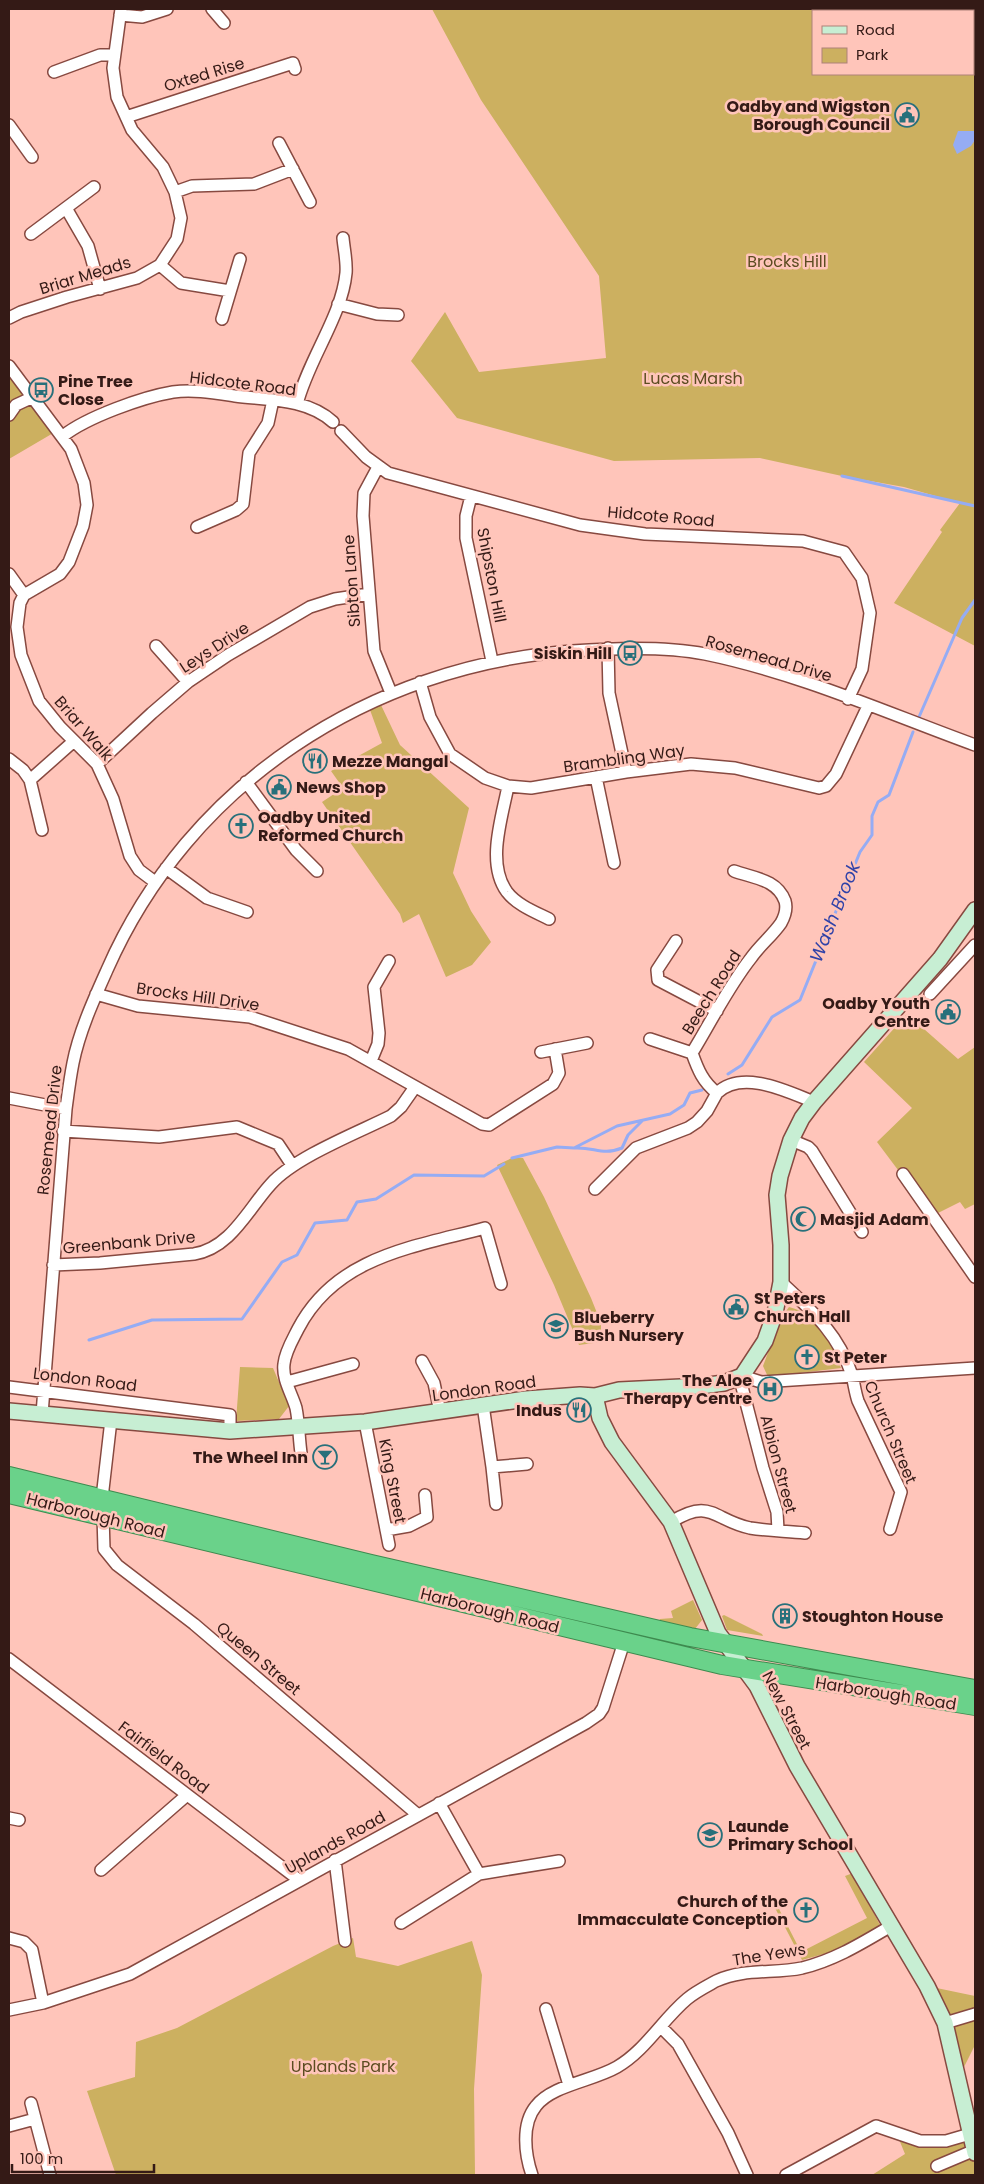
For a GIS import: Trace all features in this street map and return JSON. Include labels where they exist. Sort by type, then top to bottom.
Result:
[{"type":"highway","name":"Harborough Road","points":[[9,1476],[506,1596],[630,1632]]},
{"type":"highway","name":"Harborough Road","points":[[9,1494],[630,1632]]},
{"type":"highway","points":[[506,1596],[510,1599],[553,1612],[736,1658]]},
{"type":"highway","name":"Harborough Road","points":[[736,1658],[846,1661],[975,1689]]},
{"type":"highway","name":"Harborough Road","points":[[736,1658],[876,1687],[887,1694],[975,1706]]},
{"type":"highway","points":[[846,1661],[844,1670],[848,1674],[917,1691],[945,1702]]},
{"type":"main road","points":[[742,1376],[764,1341],[775,1313],[780,1282],[781,1244],[777,1195],[780,1176],[791,1140],[802,1118],[940,959],[975,910]]},
{"type":"main road","name":"London Road","points":[[9,1411],[230,1431],[298,1428],[365,1422],[554,1396],[595,1396],[619,1390],[724,1383],[742,1376]]},
{"type":"main road","name":"New Street","points":[[595,1396],[600,1418],[608,1436],[671,1522],[718,1633],[757,1686],[793,1759],[927,1986],[944,2023],[975,2152]]},
{"type":"street","points":[[121,12],[142,17],[167,9]]},
{"type":"street","points":[[212,9],[224,23]]},
{"type":"street","name":"Briar Meads","points":[[9,318],[30,309],[137,278],[160,265],[177,239],[181,218],[175,192],[163,168],[140,141],[126,117],[115,87],[114,55],[121,12]]},
{"type":"street","points":[[54,72],[100,55],[114,55]]},
{"type":"street","name":"Oxted Rise","points":[[126,117],[294,63]]},
{"type":"street","points":[[10,130],[32,157]]},
{"type":"street","points":[[279,143],[310,202]]},
{"type":"street","points":[[175,192],[192,186],[254,184],[292,169]]},
{"type":"street","points":[[31,234],[94,187]]},
{"type":"street","points":[[66,208],[88,246],[100,289]]},
{"type":"street","points":[[297,404],[301,387],[338,304],[346,273],[343,238]]},
{"type":"street","points":[[222,318],[240,259]]},
{"type":"street","points":[[160,265],[181,283],[230,291]]},
{"type":"street","points":[[338,304],[377,314],[398,316]]},
{"type":"street","points":[[9,366],[31,398],[63,436],[78,462],[84,483],[87,505],[76,548],[60,574],[24,595],[9,574]]},
{"type":"street","name":"Hidcote Road","points":[[63,436],[72,428],[106,413],[175,392],[216,393],[273,400],[297,404],[326,416],[353,445],[378,467],[399,477],[580,525],[645,534],[803,541],[844,552],[862,578],[870,613],[862,669],[848,699]]},
{"type":"street","points":[[9,416],[16,405],[31,398]]},
{"type":"street","points":[[197,527],[236,510],[243,504],[249,453],[268,423],[273,400]]},
{"type":"street","name":"Sibton Lane","points":[[378,467],[368,483],[362,504],[374,651],[391,693]]},
{"type":"street","name":"Shipston Hill","points":[[471,496],[466,516],[466,538],[492,661]]},
{"type":"street","name":"Leys Drive","points":[[97,764],[188,682],[297,613],[322,602],[369,594]]},
{"type":"street","name":"Briar Walk","points":[[24,595],[18,612],[20,655],[39,701],[97,764],[113,799],[130,856],[138,870],[155,882]]},
{"type":"street","points":[[156,646],[188,682]]},
{"type":"street","points":[[608,648],[609,693],[626,772]]},
{"type":"street","name":"Rosemead Drive","points":[[42,1414],[63,1131],[73,1060],[96,994],[124,931],[155,882],[196,832],[246,782],[283,753],[330,722],[391,693],[420,682],[492,661],[535,654],[608,648],[704,654],[786,676],[975,745]]},
{"type":"street","points":[[9,658],[20,655]]},
{"type":"street","name":"Brambling Way","points":[[420,682],[436,730],[450,754],[485,778],[508,786],[531,788],[664,766],[715,764],[812,788],[826,786],[836,774],[868,706]]},
{"type":"street","points":[[30,780],[74,741]]},
{"type":"street","points":[[9,759],[23,770],[30,780],[42,830]]},
{"type":"street","points":[[596,777],[614,863]]},
{"type":"street","points":[[246,782],[296,850],[317,871]]},
{"type":"street","points":[[508,786],[496,850],[501,881],[507,892],[516,900],[549,919]]},
{"type":"street","points":[[166,868],[207,898],[247,912]]},
{"type":"street","name":"Beech Road","points":[[717,1093],[704,1080],[692,1053],[751,957],[772,934],[786,912],[786,902],[775,887],[768,882],[734,871]]},
{"type":"street","points":[[676,941],[657,970],[658,980],[717,1011]]},
{"type":"street","points":[[930,994],[975,945]]},
{"type":"street","points":[[940,959],[953,970]]},
{"type":"street","points":[[371,1061],[378,1044],[379,1033],[374,987],[389,961]]},
{"type":"street","name":"Brocks Hill Drive","points":[[96,994],[138,1006],[250,1017],[348,1049],[482,1124],[489,1125],[553,1084],[559,1073],[554,1049]]},
{"type":"street","points":[[650,1039],[692,1053]]},
{"type":"street","points":[[541,1052],[587,1043]]},
{"type":"street","points":[[595,1189],[636,1148],[660,1136],[688,1128],[697,1122],[708,1110],[717,1093],[729,1084],[745,1080],[814,1102]]},
{"type":"street","name":"Greenbank Drive","points":[[53,1265],[100,1263],[194,1254],[209,1250],[237,1227],[272,1183],[292,1165],[391,1116],[401,1107],[415,1087]]},
{"type":"street","points":[[9,1098],[66,1109]]},
{"type":"street","points":[[63,1131],[158,1137],[237,1127],[278,1144],[292,1165]]},
{"type":"street","points":[[791,1140],[808,1147],[812,1151],[862,1232]]},
{"type":"street","points":[[903,1174],[975,1277]]},
{"type":"street","points":[[301,1454],[296,1409],[287,1382],[284,1363],[303,1320],[329,1287],[346,1274],[367,1262],[485,1228],[501,1284]]},
{"type":"street","name":"Church Street","points":[[780,1282],[828,1328],[852,1376],[852,1386],[858,1401],[901,1492],[890,1529]]},
{"type":"street","points":[[422,1361],[434,1383],[440,1412]]},
{"type":"street","points":[[287,1382],[353,1364]]},
{"type":"street","points":[[742,1376],[761,1382],[975,1368]]},
{"type":"street","name":"Albion Street","points":[[742,1376],[742,1386],[776,1512],[778,1530]]},
{"type":"street","name":"London Road","points":[[9,1387],[230,1415],[230,1431]]},
{"type":"street","points":[[484,1405],[496,1504]]},
{"type":"street","points":[[102,1498],[111,1420]]},
{"type":"street","name":"King Street","points":[[365,1422],[389,1545]]},
{"type":"street","points":[[492,1467],[527,1464]]},
{"type":"street","points":[[386,1530],[409,1526],[428,1517],[425,1496]]},
{"type":"street","points":[[671,1522],[690,1511],[702,1510],[749,1528],[805,1533]]},
{"type":"street","name":"Queen Street","points":[[103,1516],[104,1549],[117,1565],[194,1624],[418,1815]]},
{"type":"street","name":"Uplands Road","points":[[9,2010],[43,2003],[130,1974],[599,1714],[611,1688],[630,1632]]},
{"type":"street","name":"Fairfield Road","points":[[9,1659],[299,1880]]},
{"type":"street","points":[[101,1870],[187,1795]]},
{"type":"street","points":[[439,1803],[479,1874]]},
{"type":"street","points":[[335,1860],[345,1942]]},
{"type":"street","points":[[401,1923],[479,1874],[559,1861]]},
{"type":"street","name":"The Yews","points":[[532,2175],[526,2160],[526,2127],[535,2106],[551,2093],[569,2085],[586,2082],[617,2067],[641,2049],[688,1998],[718,1980],[750,1971],[801,1968],[845,1953],[891,1926]]},
{"type":"street","points":[[9,1938],[24,1942],[32,1950],[43,2003]]},
{"type":"street","points":[[546,2009],[569,2085]]},
{"type":"street","points":[[944,2023],[975,2014]]},
{"type":"street","points":[[661,2027],[678,2044],[728,2133],[747,2175]]},
{"type":"street","points":[[31,2103],[50,2175]]},
{"type":"street","points":[[9,2126],[34,2119]]},
{"type":"street","points":[[786,2175],[876,2126],[920,2141],[946,2142],[970,2134]]},
{"type":"street","points":[[937,2166],[975,2152]]},
{"type":"green space","name":"Brocks Hill","points":[[432,9],[975,9],[975,646],[894,603],[942,532],[940,530],[960,503],[904,487],[760,458],[614,461],[457,418],[411,361],[445,312],[479,372],[606,358],[599,276],[481,100]]},
{"type":"green space","points":[[9,364],[55,432],[9,459]]},
{"type":"green space","points":[[381,705],[400,745],[469,808],[453,873],[471,911],[491,942],[472,965],[446,977],[419,914],[403,923],[400,914],[322,802],[343,788],[331,771],[382,743],[370,710]]},
{"type":"green space","points":[[907,1014],[958,1059],[975,1047],[975,1204],[965,1209],[960,1202],[938,1213],[907,1170],[901,1174],[877,1142],[912,1108],[864,1062]]},
{"type":"green space","points":[[514,1157],[523,1158],[544,1197],[601,1323],[601,1342],[579,1345],[554,1285],[497,1165]]},
{"type":"green space","points":[[789,1307],[800,1311],[817,1322],[833,1348],[841,1368],[768,1377],[763,1366],[781,1318]]},
{"type":"green space","points":[[240,1367],[273,1368],[289,1406],[279,1419],[236,1421]]},
{"type":"green space","points":[[693,1600],[702,1620],[695,1629],[659,1622],[660,1619],[673,1618],[671,1611]]},
{"type":"green space","points":[[724,1615],[763,1636],[727,1630],[722,1616]]},
{"type":"green space","points":[[853,1873],[880,1925],[842,1949],[802,1960],[774,1906],[777,1905],[801,1952],[867,1918],[845,1876]]},
{"type":"green space","name":"Uplands Park","points":[[353,1938],[356,1957],[398,1966],[472,1941],[482,1975],[474,2089],[475,2175],[116,2175],[87,2091],[135,2077],[136,2042],[177,2028],[333,1946]]},
{"type":"green space","points":[[927,1986],[975,1996],[975,2045],[958,2079]]},
{"type":"green space","points":[[896,2132],[920,2141],[970,2134],[975,2153],[975,2175],[872,2175],[905,2154]]},
{"type":"water","points":[[958,131],[974,131],[975,140],[971,146],[957,154],[953,145]]},
{"type":"waterway","name":"Wash Brook","points":[[842,476],[975,506]]},
{"type":"waterway","points":[[919,717],[962,618],[975,600]]},
{"type":"waterway","name":"Wash Brook","points":[[728,1074],[742,1065],[772,1017],[800,1000],[860,852],[872,835],[872,816],[878,802],[889,795],[913,732]]},
{"type":"waterway","name":"Wash Brook","points":[[512,1158],[557,1147],[574,1148],[617,1126],[670,1114],[684,1105],[690,1093],[702,1090]]},
{"type":"waterway","points":[[575,1148],[604,1151],[622,1148],[628,1135],[642,1121]]},
{"type":"waterway","points":[[89,1340],[152,1320],[242,1319],[282,1262],[297,1255],[315,1223],[347,1220],[357,1202],[376,1199],[414,1175],[484,1176],[504,1164]]},
{"type":"place","name":"Oadby and Wigston Borough Council","points":[[907,115]]},
{"type":"place","name":"Pine Tree Close","points":[[41,390]]},
{"type":"place","name":"Siskin Hill","points":[[630,653]]},
{"type":"place","name":"Mezze Mangal","points":[[315,761]]},
{"type":"place","name":"News Shop","points":[[279,787]]},
{"type":"place","name":"Oadby United Reformed Church","points":[[241,826]]},
{"type":"place","name":"Oadby Youth Centre","points":[[948,1012]]},
{"type":"place","name":"Masjid Adam","points":[[803,1219]]},
{"type":"place","name":"St Peters Church Hall","points":[[736,1307]]},
{"type":"place","name":"Blueberry Bush Nursery","points":[[556,1326]]},
{"type":"place","name":"St Peter","points":[[807,1357]]},
{"type":"place","name":"The Aloe Therapy Centre","points":[[770,1389]]},
{"type":"place","name":"Indus","points":[[579,1410]]},
{"type":"place","name":"The Wheel Inn","points":[[325,1457]]},
{"type":"place","name":"Stoughton House","points":[[785,1616]]},
{"type":"place","name":"Launde Primary School","points":[[710,1835]]},
{"type":"place","name":"Church of the Immacculate Conception","points":[[806,1910]]},
{"type":"park label","name":"Lucas Marsh","points":[[693,378]]}]
